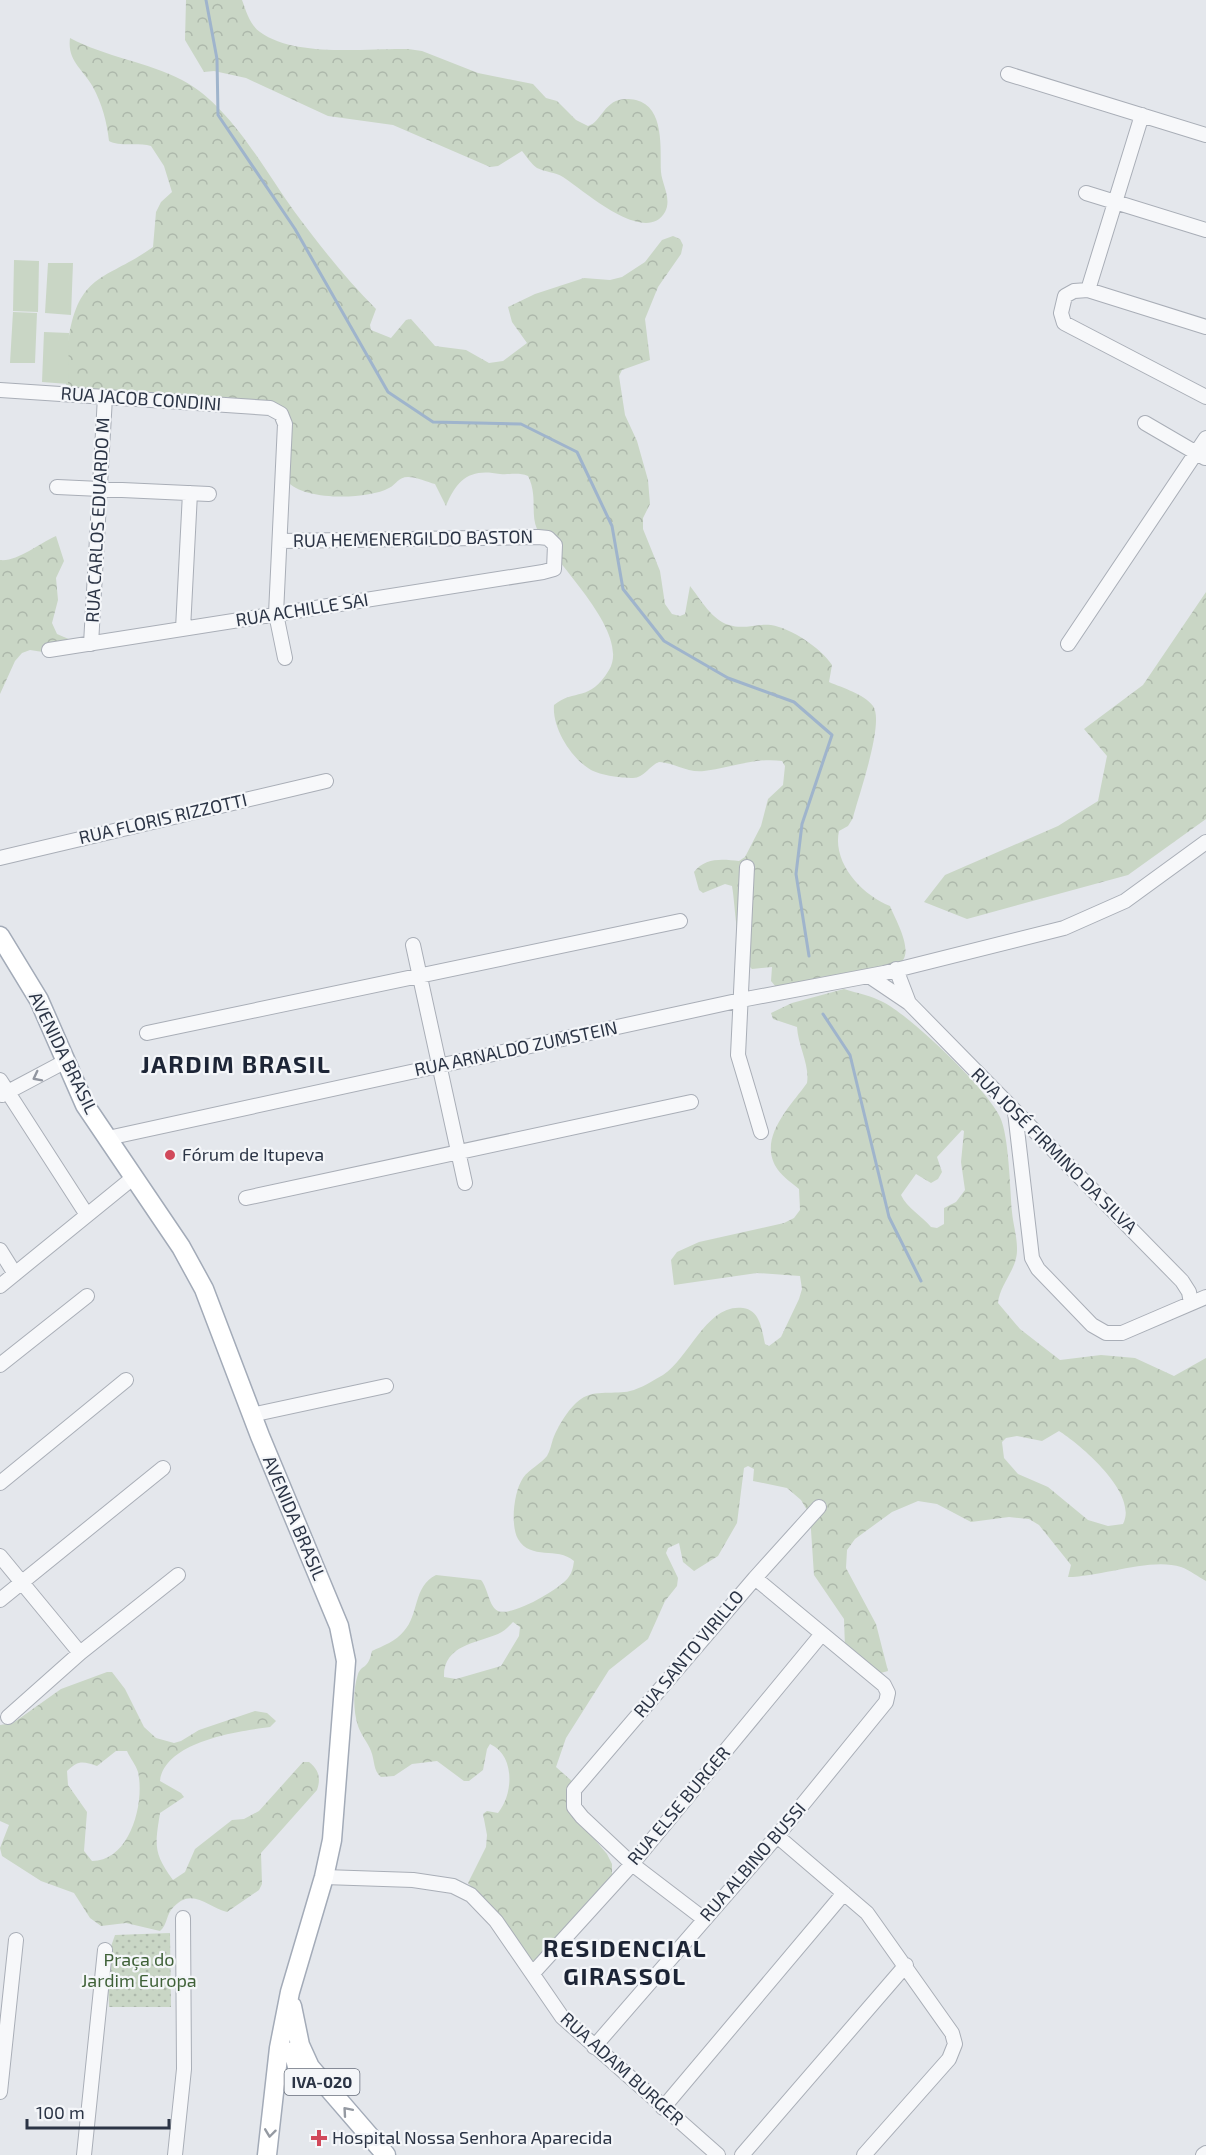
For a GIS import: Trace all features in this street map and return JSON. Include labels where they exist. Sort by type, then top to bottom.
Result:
[{"type":"main road","name":"AVENIDA BRASIL","points":[[0,936],[39,1000],[85,1105],[181,1247],[204,1289],[251,1414],[339,1626],[346,1661],[340,1765],[332,1840],[324,1877],[290,1992],[279,2048],[267,2155]]},
{"type":"main road","points":[[290,1992],[291,2040],[300,2078]]},
{"type":"main road","name":"IVA-020","points":[[290,1992],[300,2045],[310,2067],[386,2155]]},
{"type":"main road","points":[[274,2100],[282,2087],[300,2078],[320,2080]]},
{"type":"street","points":[[1008,74],[1206,135]]},
{"type":"street","points":[[1088,290],[1142,115]]},
{"type":"street","points":[[1086,193],[1206,230]]},
{"type":"street","points":[[1206,327],[1088,290],[1074,291],[1065,296],[1061,313],[1064,323],[1206,397]]},
{"type":"street","name":"RUA JACOB CONDINI","points":[[0,390],[270,408],[281,414],[285,424],[280,541]]},
{"type":"street","name":"RUA CARLOS EDUARDO M","points":[[91,644],[105,397]]},
{"type":"street","points":[[1145,423],[1202,456]]},
{"type":"street","points":[[1068,644],[1202,456],[1206,438]]},
{"type":"street","points":[[57,487],[209,494]]},
{"type":"street","points":[[183,629],[190,493]]},
{"type":"street","name":"RUA HEMENERGILDO BASTON","points":[[280,541],[548,538],[555,545],[554,569]]},
{"type":"street","points":[[280,541],[276,614],[285,658]]},
{"type":"street","name":"RUA ACHILLE SAI","points":[[50,650],[554,569]]},
{"type":"street","name":"RUA FLORIS RIZZOTTI","points":[[0,858],[326,781]]},
{"type":"street","name":"RUA ARNALDO ZUMSTEIN","points":[[108,1138],[741,1000],[869,976],[1064,928],[1125,901],[1206,842]]},
{"type":"street","points":[[747,867],[738,1055],[761,1132]]},
{"type":"street","points":[[147,1033],[680,921]]},
{"type":"street","points":[[413,945],[465,1183]]},
{"type":"street","name":"RUA JOSÉ FIRMINO DA SILVA","points":[[896,969],[909,1003]]},
{"type":"street","name":"RUA JOSÉ FIRMINO DA SILVA","points":[[869,976],[909,1003],[1182,1281],[1189,1292],[1191,1303]]},
{"type":"street","points":[[66,1062],[3,1089],[87,1215]]},
{"type":"street","points":[[246,1198],[691,1102]]},
{"type":"street","points":[[1015,1112],[1028,1239],[1038,1269],[1092,1325],[1106,1334],[1122,1333],[1206,1297]]},
{"type":"street","points":[[0,1286],[134,1178]]},
{"type":"street","points":[[0,1250],[15,1274]]},
{"type":"street","points":[[0,1365],[87,1296]]},
{"type":"street","points":[[0,1483],[126,1380]]},
{"type":"street","points":[[251,1414],[386,1386]]},
{"type":"street","points":[[0,1600],[162,1468]]},
{"type":"street","name":"RUA SANTO VIRILLO","points":[[632,1863],[574,1807],[574,1790],[754,1578],[819,1508]]},
{"type":"street","points":[[0,1556],[80,1653]]},
{"type":"street","points":[[8,1717],[80,1653],[178,1575]]},
{"type":"street","points":[[754,1578],[821,1635]]},
{"type":"street","name":"RUA ALBINO BUSSI","points":[[594,2047],[777,1836],[886,1702],[888,1692],[884,1685],[821,1635]]},
{"type":"street","name":"RUA ELSE BURGER","points":[[533,1973],[632,1863],[821,1635]]},
{"type":"street","points":[[777,1836],[867,1913],[952,2033],[955,2044],[949,2058],[864,2155]]},
{"type":"street","points":[[632,1863],[704,1918]]},
{"type":"street","name":"RUA ADAM BURGER","points":[[324,1877],[413,1880],[453,1886],[484,1906],[533,1973],[562,2018],[718,2155]]},
{"type":"street","points":[[663,2108],[844,1893]]},
{"type":"street","points":[[175,2155],[184,2069],[183,1918]]},
{"type":"street","points":[[0,2092],[16,1940]]},
{"type":"street","points":[[84,2155],[105,1950]]},
{"type":"street","points":[[742,2155],[906,1965]]},
{"type":"green space","points":[[186,0],[242,0],[249,18],[260,32],[292,45],[332,50],[408,49],[422,51],[478,73],[533,84],[546,98],[557,101],[576,120],[588,126],[617,100],[636,100],[645,104],[652,111],[659,130],[661,172],[667,197],[665,212],[656,221],[643,223],[629,219],[613,212],[563,177],[537,168],[522,151],[498,166],[490,167],[393,125],[328,116],[246,78],[214,71],[204,72],[185,40]]},
{"type":"green space","points":[[70,38],[182,80],[215,105],[258,157],[323,249],[376,309],[370,325],[371,330],[391,338],[406,320],[411,319],[435,346],[466,350],[489,363],[503,361],[527,343],[512,322],[508,307],[535,294],[584,278],[610,280],[622,277],[645,262],[662,240],[673,236],[680,239],[683,245],[681,254],[658,287],[645,319],[650,360],[622,370],[619,376],[625,415],[637,441],[648,480],[650,504],[643,518],[643,529],[660,571],[665,604],[672,614],[680,616],[685,614],[690,586],[717,619],[729,625],[740,627],[771,625],[796,634],[813,646],[832,665],[829,682],[859,695],[873,706],[876,727],[869,760],[853,818],[848,826],[839,831],[838,843],[840,855],[851,876],[869,894],[890,906],[904,941],[903,960],[897,965],[877,972],[821,977],[793,986],[776,987],[771,981],[772,967],[752,969],[742,953],[732,886],[725,884],[703,893],[699,890],[694,872],[698,867],[709,861],[739,861],[745,857],[761,826],[768,799],[783,785],[785,766],[782,761],[753,762],[698,771],[659,762],[640,776],[628,778],[597,773],[581,763],[569,749],[559,731],[554,705],[595,687],[609,670],[613,654],[610,636],[600,617],[537,529],[533,490],[528,476],[473,474],[460,482],[446,506],[435,484],[411,477],[402,478],[389,488],[366,495],[321,495],[295,488],[287,481],[287,419],[275,405],[236,398],[75,390],[67,387],[66,355],[74,315],[80,300],[88,288],[98,280],[153,247],[156,212],[161,202],[172,192],[164,166],[151,146],[118,144],[109,141],[99,100],[93,87],[73,59]]},
{"type":"green space","points":[[14,260],[39,261],[38,312],[13,311]]},
{"type":"green space","points":[[48,263],[73,263],[71,315],[45,313]]},
{"type":"green space","points":[[13,312],[37,313],[35,363],[10,363]]},
{"type":"green space","points":[[44,332],[69,333],[68,384],[42,382]]},
{"type":"green space","points":[[56,536],[64,561],[56,578],[58,600],[52,623],[57,634],[71,640],[72,645],[43,652],[30,650],[22,653],[15,661],[0,694],[0,560],[20,555]]},
{"type":"green space","points":[[1206,592],[1206,819],[1128,875],[967,919],[924,902],[945,875],[1058,826],[1098,801],[1107,756],[1084,729],[1143,685]]},
{"type":"green space","points":[[844,989],[883,1002],[929,1037],[992,1104],[1000,1117],[1005,1137],[1017,1248],[1015,1263],[999,1296],[998,1303],[1020,1329],[1060,1360],[1101,1355],[1135,1358],[1174,1376],[1206,1358],[1206,1581],[1181,1567],[1155,1564],[1068,1577],[1071,1565],[1039,1525],[1029,1519],[1009,1517],[971,1522],[937,1504],[918,1501],[892,1512],[855,1539],[847,1550],[846,1568],[876,1624],[888,1671],[877,1674],[845,1648],[844,1619],[814,1575],[810,1515],[801,1500],[787,1488],[753,1481],[754,1469],[748,1466],[744,1468],[737,1523],[718,1556],[694,1571],[683,1562],[679,1543],[668,1548],[666,1553],[678,1578],[677,1586],[665,1601],[648,1639],[609,1670],[566,1738],[556,1767],[573,1782],[580,1822],[607,1854],[612,1864],[612,1875],[602,1896],[542,1960],[527,1961],[495,1915],[468,1883],[486,1847],[487,1835],[483,1814],[487,1811],[498,1813],[507,1796],[509,1776],[504,1757],[490,1744],[483,1770],[469,1781],[464,1781],[437,1761],[412,1764],[394,1776],[381,1777],[356,1720],[354,1700],[356,1680],[369,1661],[372,1651],[401,1635],[409,1624],[423,1586],[436,1575],[481,1580],[495,1609],[505,1612],[534,1601],[555,1589],[568,1578],[574,1561],[560,1554],[537,1552],[523,1546],[518,1539],[514,1525],[514,1508],[517,1491],[523,1478],[547,1456],[558,1428],[577,1402],[592,1394],[634,1390],[663,1375],[673,1367],[709,1322],[730,1309],[743,1308],[753,1312],[759,1322],[765,1344],[769,1346],[781,1337],[799,1299],[802,1289],[800,1276],[757,1273],[674,1285],[671,1260],[677,1252],[699,1242],[784,1223],[794,1218],[800,1210],[799,1189],[778,1170],[772,1158],[771,1147],[778,1124],[807,1083],[807,1069],[797,1027],[773,1019],[771,1013],[792,1003]],"holes":[[[962,1130],[964,1131],[961,1162],[965,1190],[956,1202],[944,1208],[944,1224],[937,1228],[931,1227],[901,1195],[916,1174],[931,1183],[938,1179],[942,1172],[937,1157]],[[1059,1431],[1093,1459],[1116,1485],[1123,1499],[1126,1512],[1123,1524],[1108,1526],[1088,1520],[1048,1487],[1018,1474],[1004,1458],[1002,1442],[1006,1438],[1017,1436],[1042,1441]],[[513,1622],[520,1627],[519,1636],[501,1666],[456,1679],[444,1677],[445,1666],[455,1652],[504,1630]]]},
{"type":"green space","points":[[112,1672],[125,1689],[144,1727],[156,1738],[174,1743],[199,1730],[255,1711],[267,1713],[276,1721],[270,1727],[223,1735],[189,1747],[175,1756],[165,1767],[160,1781],[184,1797],[160,1813],[158,1824],[157,1848],[162,1863],[173,1880],[185,1872],[195,1849],[232,1820],[244,1819],[259,1811],[303,1762],[309,1762],[312,1765],[318,1775],[317,1790],[261,1853],[262,1884],[259,1890],[227,1912],[199,1900],[185,1899],[171,1910],[160,1931],[126,1923],[101,1926],[90,1918],[74,1893],[41,1881],[2,1856],[0,1848],[9,1825],[0,1821],[0,1725],[13,1723],[61,1689]],"holes":[[[116,1751],[127,1751],[138,1772],[140,1785],[137,1814],[125,1841],[116,1851],[105,1858],[92,1861],[84,1851],[87,1812],[68,1785],[67,1771],[81,1763],[97,1766]]]},
{"type":"green space","name":"Praça do Jardim Europa","points":[[170,1933],[171,2007],[109,2007],[107,1958],[115,1935]]},
{"type":"waterway","points":[[206,0],[217,59],[218,115],[295,229],[388,392],[433,422],[521,424],[577,452],[612,526],[623,589],[664,641],[728,678],[794,702],[832,735],[802,824],[796,874],[809,956]]},
{"type":"waterway","points":[[823,1014],[850,1055],[889,1217],[921,1281]]},
{"type":"place","name":"Fórum de Itupeva","points":[[170,1155]]},
{"type":"place","name":"Hospital Nossa Senhora Aparecida","points":[[319,2138]]},
{"type":"district","name":"JARDIM BRASIL","points":[[236,1065]]},
{"type":"district","name":"RESIDENCIAL GIRASSOL","points":[[625,1963]]}]
